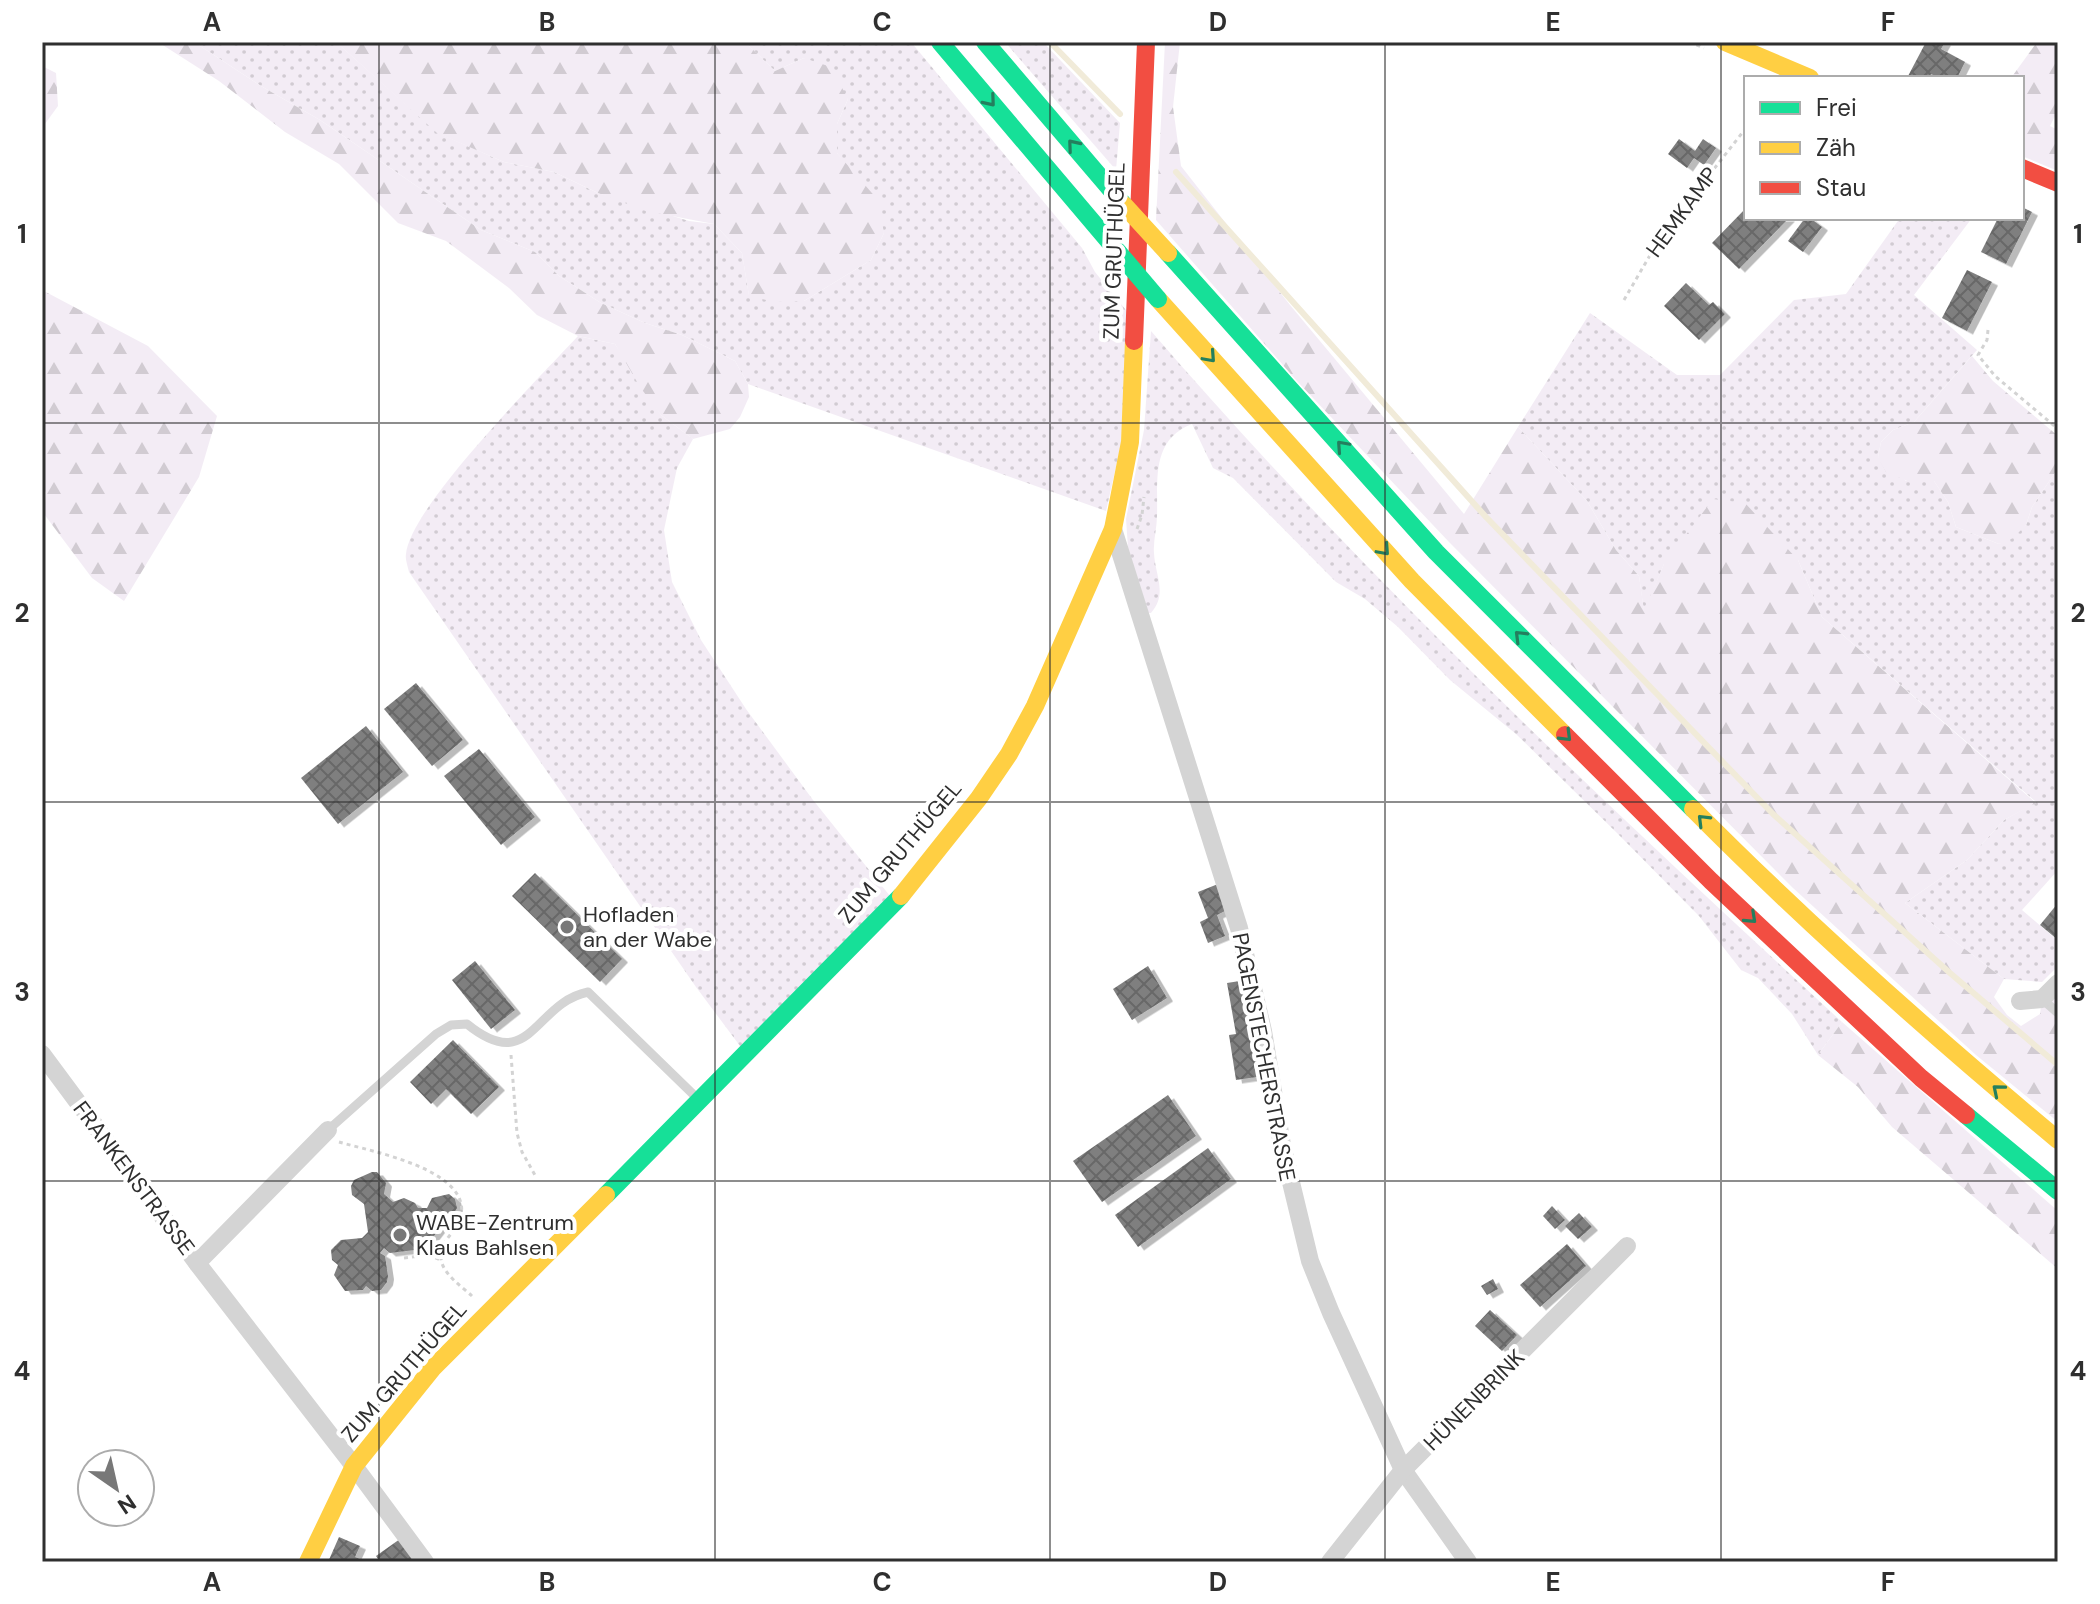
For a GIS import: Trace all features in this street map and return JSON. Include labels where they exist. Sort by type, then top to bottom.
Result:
[{"type":"main road","points":[[940,42],[1158,299],[1412,581],[1711,881],[1921,1078],[2058,1191]]},
{"type":"main road","points":[[985,42],[1124,205],[1436,552],[1725,842],[1939,1041],[2058,1140]]},
{"type":"main road","name":"ZUM GRUTHÜGEL","points":[[308,1562],[354,1466],[432,1369],[901,896],[979,798],[1009,754],[1035,706],[1113,529],[1130,442],[1146,42]]},
{"type":"main road","points":[[1725,42],[1805,76]]},
{"type":"main road","points":[[2024,169],[2058,183]]},
{"type":"street","name":"PAGENSTECHERSTRASSE","points":[[1113,529],[1239,928],[1263,1031],[1288,1175],[1310,1261],[1403,1470],[1468,1562]]},
{"type":"street","points":[[2020,1001],[2042,999],[2058,983]]},
{"type":"street","name":"FRANKENSTRASSE","points":[[42,1054],[425,1562]]},
{"type":"street","name":"FRANKENSTRASSE","points":[[197,1263],[324,1134]]},
{"type":"street","name":"HÜNENBRINK","points":[[1330,1562],[1403,1470],[1627,1246]]},
{"type":"lane","points":[[324,1134],[436,1034],[451,1025],[467,1024],[481,1036],[498,1044],[511,1044],[566,1001],[588,992],[700,1102]]},
{"type":"lane","points":[[2042,999],[2058,1013]]},
{"type":"path","name":"HEMKAMP","points":[[1624,300],[1660,238],[1744,131]]},
{"type":"path","points":[[1988,330],[1987,340],[1978,355],[1995,376],[2058,429]]},
{"type":"path","points":[[1123,561],[1142,515],[1144,487]]},
{"type":"path","points":[[511,1044],[517,1133],[522,1152],[536,1177]]},
{"type":"path","points":[[324,1134],[426,1167],[456,1193],[461,1204],[461,1217],[441,1249],[441,1260],[447,1273],[489,1313]]},
{"type":"path","points":[[404,1258],[428,1255],[441,1260]]},
{"type":"green space","points":[[158,42],[194,42],[320,120],[481,230],[535,252],[559,276],[601,303],[645,323],[682,335],[735,361],[748,384],[749,397],[740,417],[730,429],[693,439],[661,415],[615,344],[578,336],[537,315],[509,288],[446,241],[398,223],[339,164],[285,132],[219,81]]},
{"type":"green space","points":[[194,42],[336,42],[438,133],[504,162],[554,172],[598,193],[689,221],[714,224],[742,253],[749,295],[804,301],[871,260],[884,233],[853,174],[837,153],[837,124],[848,99],[804,58],[775,71],[745,42],[911,42],[1082,248],[1095,272],[1130,315],[1121,445],[1106,511],[748,384],[735,361],[682,335],[645,323],[601,303],[559,276],[535,252],[481,230],[320,120]]},
{"type":"green space","points":[[336,42],[745,42],[775,71],[804,58],[831,67],[848,99],[837,124],[837,153],[878,200],[884,233],[871,260],[804,301],[775,302],[749,296],[742,253],[714,224],[646,211],[554,172],[504,162],[437,133]]},
{"type":"green space","points":[[1005,42],[1043,42],[1120,123],[1116,170]]},
{"type":"green space","points":[[1165,42],[1180,42],[1173,107],[1181,166],[1290,305],[1464,514],[1518,427],[1587,501],[1616,550],[1639,576],[1644,610],[1664,564],[1713,499],[1745,503],[1798,560],[1822,617],[2036,803],[2004,820],[1967,860],[1905,903],[2004,979],[1994,997],[2007,1015],[2021,1026],[2040,1014],[2042,999],[2058,983],[2058,1122],[1976,1055],[1793,888],[1449,542],[1296,380],[1156,220]]},
{"type":"green space","points":[[2037,42],[2058,42],[2058,110],[2050,126],[2058,130],[2058,171],[2024,157],[2024,76],[2012,76]]},
{"type":"green space","points":[[42,66],[56,73],[58,106],[42,128]]},
{"type":"green space","points":[[1899,220],[1970,220],[1914,295],[1977,350],[1914,422],[1893,430],[1881,442],[1878,457],[1906,481],[1934,481],[1948,502],[1956,527],[1999,544],[2026,525],[2032,507],[2058,468],[2058,870],[2022,910],[2058,941],[2058,966],[2042,982],[2004,979],[1905,903],[1967,860],[2004,820],[2036,802],[1822,617],[1798,560],[1664,564],[1644,612],[1639,576],[1616,550],[1587,501],[1518,427],[1590,313],[1677,375],[1720,375],[1794,300],[1846,294]]},
{"type":"green space","points":[[42,290],[148,346],[217,416],[199,477],[124,601],[92,578],[44,514]]},
{"type":"green space","points":[[1151,331],[1315,512],[1487,687],[1842,1022],[1818,1055],[1792,1014],[1758,978],[1741,970],[1699,916],[1516,734],[1450,680],[1398,627],[1365,599],[1336,582],[1233,478],[1213,468],[1192,424],[1169,440],[1160,462],[1154,548],[1160,591],[1156,606],[1151,613],[1145,613],[1129,562],[1126,519],[1144,430]]},
{"type":"green space","points":[[578,336],[615,344],[661,415],[693,439],[677,468],[664,530],[672,582],[701,640],[746,709],[813,800],[890,896],[743,1050],[696,987],[409,572],[406,554],[413,533],[429,506],[508,410]]},
{"type":"green space","points":[[1972,356],[1993,381],[2058,436],[2058,468],[2032,507],[2026,525],[2013,538],[1999,544],[1956,527],[1948,502],[1934,481],[1907,481],[1886,472],[1878,457],[1881,442],[1893,430],[1914,422]]},
{"type":"green space","points":[[1842,1022],[2058,1211],[2058,1269],[1892,1127],[1858,1087],[1818,1055]]},
{"type":"building","points":[[1926,42],[1945,42],[1941,49],[1965,62],[1958,76],[1908,76]]},
{"type":"building","points":[[1679,139],[1695,151],[1703,139],[1716,148],[1704,165],[1694,158],[1687,168],[1668,154]]},
{"type":"building","points":[[2024,208],[2032,212],[2006,264],[1981,252],[1997,220],[2024,220]]},
{"type":"building","points":[[1744,210],[1744,220],[1787,220],[1739,269],[1712,243]]},
{"type":"building","points":[[1804,220],[1813,220],[1822,227],[1803,252],[1788,241]]},
{"type":"building","points":[[1967,270],[1992,282],[1967,331],[1942,318]]},
{"type":"building","points":[[1686,283],[1709,305],[1713,302],[1725,314],[1699,340],[1664,306]]},
{"type":"building","points":[[416,683],[463,740],[432,766],[384,709]]},
{"type":"building","points":[[366,726],[403,772],[338,824],[301,778]]},
{"type":"building","points":[[479,749],[535,817],[501,845],[444,776]]},
{"type":"building","name":"Hofladen an der Wabe","points":[[535,873],[622,959],[600,982],[512,896]]},
{"type":"building","points":[[1218,884],[1227,910],[1217,915],[1225,936],[1208,943],[1200,922],[1208,918],[1198,892]]},
{"type":"building","points":[[2058,903],[2058,940],[2040,925]]},
{"type":"building","points":[[475,961],[515,1010],[491,1029],[452,980]]},
{"type":"building","points":[[1148,966],[1167,998],[1132,1020],[1113,989]]},
{"type":"building","points":[[1246,980],[1264,1076],[1236,1080],[1229,1035],[1236,1034],[1227,983]]},
{"type":"building","points":[[453,1040],[499,1087],[471,1114],[446,1089],[431,1104],[410,1082]]},
{"type":"building","points":[[1168,1095],[1196,1136],[1102,1202],[1073,1161]]},
{"type":"building","points":[[1208,1148],[1231,1179],[1138,1247],[1115,1215]]},
{"type":"building","name":"WABE-Zentrum Klaus Bahlsen","points":[[377,1172],[386,1183],[384,1194],[393,1202],[404,1198],[418,1208],[427,1208],[432,1198],[449,1194],[455,1199],[457,1208],[450,1221],[444,1223],[427,1245],[420,1240],[415,1243],[415,1250],[390,1253],[384,1248],[380,1253],[385,1256],[388,1276],[381,1290],[372,1291],[366,1286],[363,1290],[345,1291],[334,1275],[338,1265],[332,1260],[331,1250],[341,1240],[362,1238],[368,1232],[364,1204],[352,1195],[351,1186],[354,1180]]},
{"type":"building","points":[[1552,1206],[1565,1220],[1555,1229],[1543,1216]]},
{"type":"building","points":[[1579,1213],[1592,1227],[1578,1239],[1565,1226]]},
{"type":"building","points":[[1567,1244],[1586,1266],[1540,1307],[1520,1285]]},
{"type":"building","points":[[1493,1279],[1498,1289],[1487,1295],[1481,1286]]},
{"type":"building","points":[[1490,1310],[1517,1335],[1502,1351],[1475,1326]]},
{"type":"building","points":[[339,1537],[360,1546],[355,1557],[366,1562],[328,1562]]},
{"type":"building","points":[[400,1539],[416,1562],[380,1562],[376,1556]]},
{"type":"waterway","points":[[1050,42],[1120,114]]},
{"type":"waterway","points":[[1176,172],[1486,517],[1773,814],[2058,1065]]},
{"type":"traffic: fast","points":[[940,42],[1118,252]]},
{"type":"traffic: fast","points":[[985,42],[1124,205]]},
{"type":"traffic: fast","points":[[1118,252],[1158,299]]},
{"type":"traffic: fast","points":[[1168,253],[1436,552],[1693,809]]},
{"type":"traffic: fast","points":[[606,1195],[901,896]]},
{"type":"traffic: fast","points":[[1966,1115],[2058,1191]]},
{"type":"traffic: slow","points":[[1725,42],[1805,76]]},
{"type":"traffic: slow","points":[[1124,205],[1168,253]]},
{"type":"traffic: slow","points":[[1158,299],[1412,581],[1565,735]]},
{"type":"traffic: slow","points":[[901,896],[979,798],[1009,754],[1035,706],[1113,529],[1130,442],[1134,341]]},
{"type":"traffic: slow","points":[[1693,809],[1872,979],[2058,1140]]},
{"type":"traffic: slow","points":[[308,1562],[354,1466],[432,1369],[606,1195]]},
{"type":"traffic: jam","points":[[1134,341],[1146,42]]},
{"type":"traffic: jam","points":[[2024,169],[2058,183]]},
{"type":"traffic: jam","points":[[1565,735],[1711,881],[1921,1078],[1966,1115]]},
{"type":"place","name":"Hofladen an der Wabe","points":[[567,927]]},
{"type":"place","name":"WABE-Zentrum Klaus Bahlsen","points":[[400,1235]]}]
